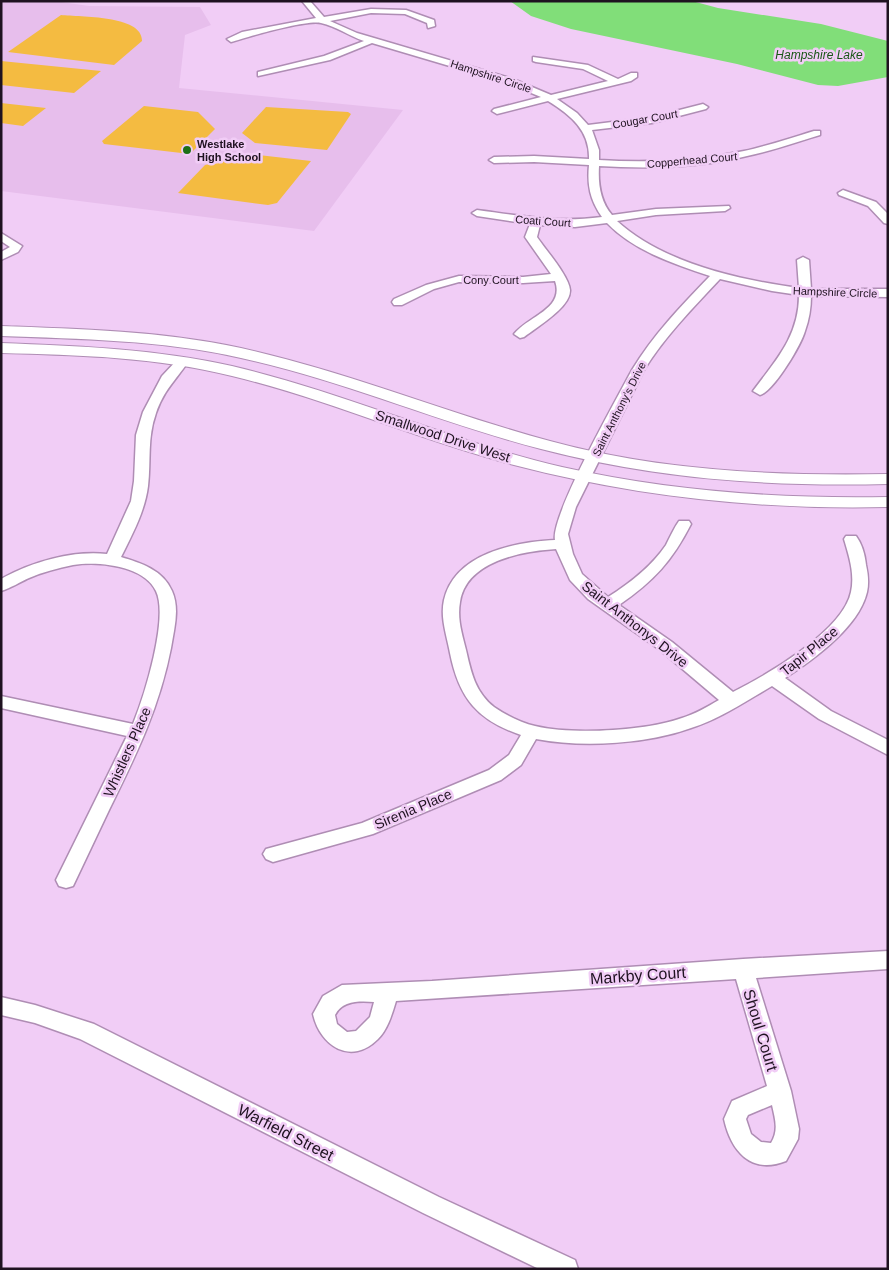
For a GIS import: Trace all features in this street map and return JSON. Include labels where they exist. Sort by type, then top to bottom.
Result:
[{"type":"street","name":"Hampshire Circle","points":[[306,1],[321,19],[347,33],[510,80],[550,98],[565,108],[586,128],[593,144],[595,194],[600,206],[610,220],[630,237],[654,250],[717,276],[763,286],[804,292],[851,295],[888,294]]},
{"type":"street","points":[[231,40],[253,32],[366,12],[395,11],[411,14],[431,22],[432,26]]},
{"type":"street","points":[[261,74],[327,58],[370,41]]},
{"type":"street","points":[[536,59],[585,67],[617,82]]},
{"type":"street","points":[[497,110],[628,80],[634,75]]},
{"type":"street","name":"Cougar Court","points":[[586,128],[641,122],[703,107]]},
{"type":"street","name":"Copperhead Court","points":[[494,160],[534,159],[656,164],[719,159],[764,150],[817,133]]},
{"type":"street","points":[[843,193],[872,204],[888,221]]},
{"type":"street","name":"Coati Court","points":[[477,214],[536,222],[575,224],[656,212],[725,208]]},
{"type":"street","points":[[520,334],[550,313],[559,303],[564,287],[533,240],[531,234],[536,222]]},
{"type":"street","points":[[1,236],[16,246],[14,250],[1,257]]},
{"type":"street","points":[[760,391],[777,369],[799,331],[802,321],[804,292],[803,260]]},
{"type":"street","name":"Saint Anthony's Drive","points":[[584,477],[649,352],[676,318],[717,276]]},
{"type":"street","name":"Cony Court","points":[[398,302],[430,287],[459,279],[523,280],[559,277]]},
{"type":"street","name":"Smallwood Drive West","points":[[1,331],[157,339],[239,353],[307,370],[538,443],[660,468],[754,478],[801,480],[888,479]]},
{"type":"street","name":"Smallwood Drive West","points":[[1,348],[86,351],[182,362],[231,371],[294,388],[517,460],[584,477],[672,492],[760,501],[831,504],[888,502]]},
{"type":"street","points":[[1,586],[14,577],[37,568],[66,562],[112,559],[128,527],[140,493],[142,446],[148,416],[167,377],[182,362]]},
{"type":"street","name":"Saint Anthonys Drive","points":[[584,477],[563,524],[562,544],[569,567],[584,587],[666,646],[732,701]]},
{"type":"street","points":[[607,605],[625,594],[655,568],[670,551],[684,524]]},
{"type":"street","name":"Tapir Place","points":[[732,701],[774,679],[838,630],[856,606],[861,575],[852,539]]},
{"type":"street","points":[[562,544],[512,550],[482,564],[458,584],[450,610],[459,660],[472,696],[490,712],[531,732],[584,736],[663,729],[701,718],[732,701]]},
{"type":"street","name":"Whistlers Place","points":[[66,880],[147,711],[160,664],[168,612],[164,591],[155,578],[137,567],[112,559]]},
{"type":"street","name":"Tapir Place","points":[[774,679],[825,715],[888,748]]},
{"type":"street","points":[[1,702],[138,732]]},
{"type":"street","name":"Sirenia Place","points":[[273,854],[366,829],[495,775],[515,760],[531,732]]},
{"type":"street","name":"Markby Court","points":[[388,992],[888,960]]},
{"type":"street","name":"Shoul Court","points":[[742,968],[780,1091]]},
{"type":"street","name":"Warfield Street","points":[[1,1006],[35,1014],[86,1031],[430,1205],[566,1269]]},
{"type":"shaded area","name":"Westlake High School","points":[[1,1],[54,1],[89,6],[200,7],[211,25],[185,35],[179,88],[403,110],[314,231],[1,191]]},
{"type":"shaded area","points":[[61,15],[95,17],[122,22],[140,32],[142,41],[114,65],[8,52]]},
{"type":"shaded area","points":[[1,61],[101,71],[74,93],[1,85]]},
{"type":"shaded area","points":[[1,103],[46,108],[23,126],[1,123]]},
{"type":"shaded area","points":[[144,106],[198,112],[215,129],[190,154],[104,144],[102,141]]},
{"type":"shaded area","points":[[266,107],[348,112],[351,114],[327,150],[255,143],[242,133]]},
{"type":"shaded area","points":[[250,154],[311,161],[277,203],[268,205],[178,193],[205,165]]},
{"type":"water","name":"Hampshire Lake","points":[[510,1],[692,1],[718,8],[821,24],[888,41],[888,77],[838,86],[818,85],[737,64],[571,29],[531,16]]},
{"type":"place","name":"Westlake High School","points":[[187,150]]}]
